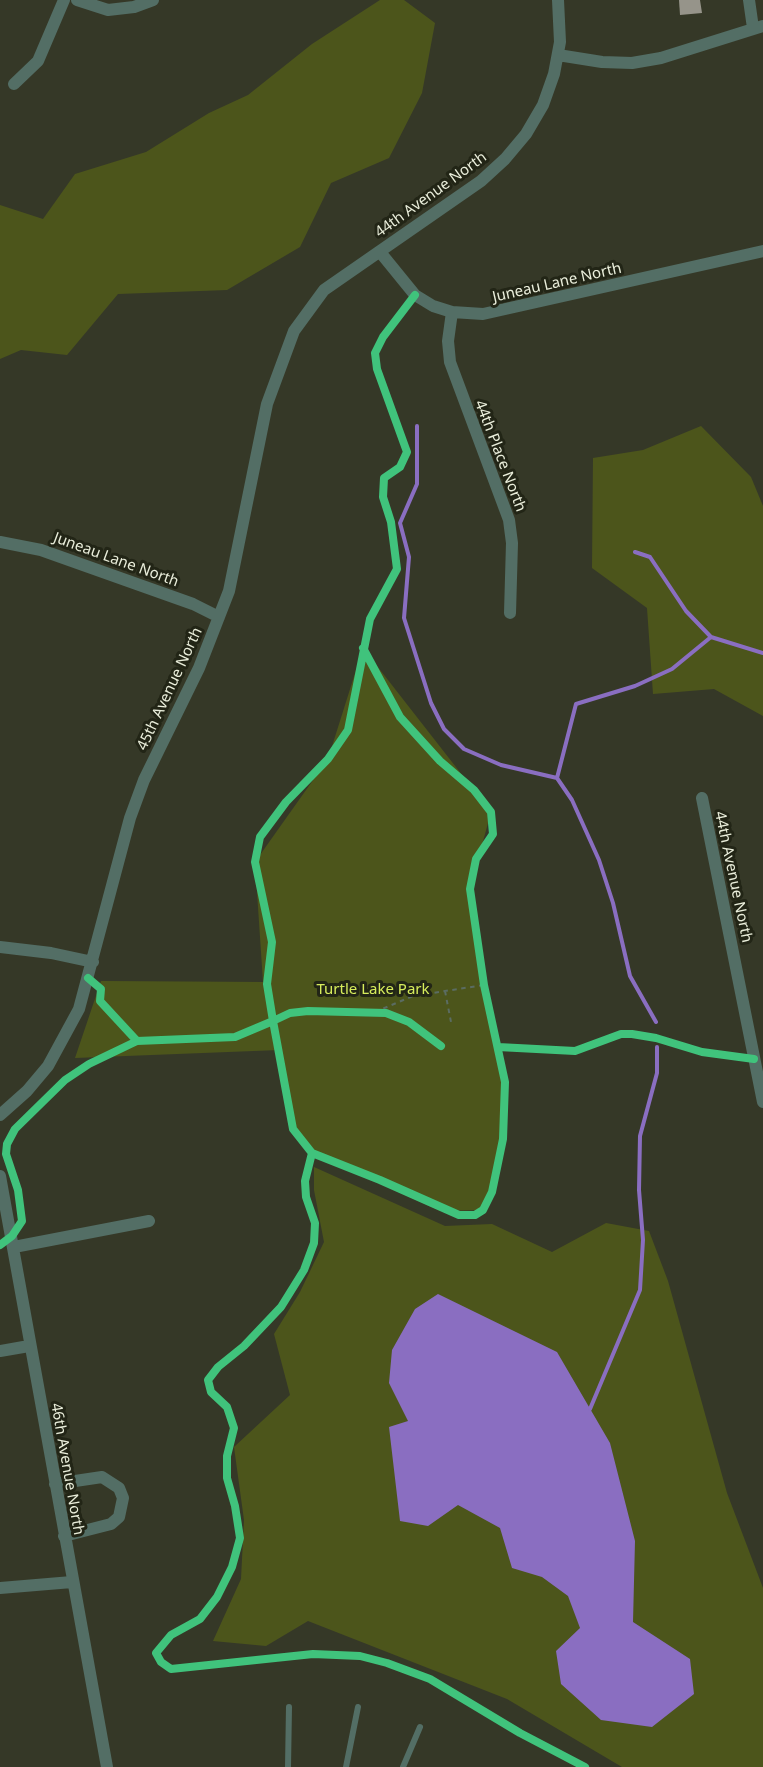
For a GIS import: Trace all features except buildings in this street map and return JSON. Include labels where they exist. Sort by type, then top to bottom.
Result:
[{"type":"street","points":[[14,84],[38,61],[64,0]]},
{"type":"street","points":[[77,0],[108,10],[134,7],[153,0]]},
{"type":"street","name":"44th Avenue North","points":[[380,252],[481,181],[505,159],[526,134],[543,105],[558,55],[560,42],[558,0]]},
{"type":"street","points":[[558,55],[602,62],[632,63],[660,58],[758,27],[749,0]]},
{"type":"street","name":"Juneau Lane North","points":[[380,252],[416,295],[433,306],[452,312],[483,314],[763,251]]},
{"type":"street","name":"45th Avenue North","points":[[0,1115],[27,1091],[48,1066],[79,1009],[130,818],[144,780],[200,668],[228,591],[267,404],[294,332],[324,290],[380,252]]},
{"type":"street","name":"44th Place North","points":[[452,312],[448,341],[450,362],[509,520],[512,543],[510,613]]},
{"type":"street","name":"Juneau Lane North","points":[[0,542],[41,550],[194,604],[219,616]]},
{"type":"street","name":"44th Avenue North","points":[[702,798],[761,1078],[763,1102]]},
{"type":"street","points":[[0,947],[51,953],[93,962]]},
{"type":"street","name":"46th Avenue North","points":[[0,1176],[104,1766]]},
{"type":"street","points":[[14,1247],[149,1221]]},
{"type":"street","points":[[0,1352],[30,1346]]},
{"type":"street","points":[[55,1484],[102,1477],[119,1488],[123,1498],[119,1517],[111,1524],[64,1536]]},
{"type":"street","points":[[0,1588],[72,1582]]},
{"type":"lane","points":[[288,1767],[290,1707]]},
{"type":"lane","points":[[346,1767],[358,1707]]},
{"type":"lane","points":[[403,1767],[420,1727]]},
{"type":"path","points":[[482,974],[486,995]]},
{"type":"path","points":[[371,1012],[399,1000],[484,985]]},
{"type":"path","points":[[445,991],[451,1022]]},
{"type":"path","points":[[371,1012],[394,1016]]},
{"type":"green space","points":[[380,0],[404,0],[435,23],[422,93],[389,158],[331,183],[300,247],[227,290],[118,294],[67,355],[21,350],[0,359],[0,205],[43,219],[75,174],[146,152],[209,113],[248,95],[312,44]]},
{"type":"green space","points":[[701,426],[751,477],[763,506],[763,716],[714,689],[653,694],[647,608],[592,568],[593,458],[643,450]]},
{"type":"green space","name":"Turtle Lake Park","points":[[363,648],[491,812],[470,889],[503,1082],[501,1150],[483,1210],[440,1211],[312,1153],[293,1129],[279,1050],[75,1058],[101,981],[263,982],[255,862],[328,759]]},
{"type":"green space","points":[[314,1167],[445,1226],[492,1224],[552,1252],[606,1223],[649,1231],[668,1281],[727,1493],[763,1588],[763,1767],[622,1767],[507,1699],[308,1621],[266,1646],[213,1641],[241,1579],[244,1520],[234,1447],[290,1395],[274,1334],[300,1292],[324,1242],[314,1190]]},
{"type":"shaded area","points":[[438,1294],[557,1352],[610,1443],[635,1541],[633,1622],[690,1659],[694,1694],[652,1727],[601,1720],[561,1684],[556,1651],[580,1628],[568,1596],[542,1577],[512,1568],[500,1528],[458,1505],[428,1526],[400,1521],[389,1427],[408,1421],[389,1383],[392,1350],[415,1309]]},
{"type":"waterway","points":[[417,426],[417,484],[400,523],[409,557],[404,618],[431,703],[444,729],[464,749],[501,765],[557,778],[572,800],[599,860],[613,903],[630,976],[656,1022]]},
{"type":"waterway","points":[[635,552],[650,557],[686,611],[711,637]]},
{"type":"waterway","points":[[557,778],[576,704],[635,686],[672,669],[711,637],[763,653]]},
{"type":"waterway","points":[[590,1409],[640,1290],[643,1240],[639,1190],[640,1136],[657,1073],[657,1047]]},
{"type":"cycle path","points":[[415,295],[383,337],[375,353],[377,369],[407,452],[400,467],[384,478],[383,497],[391,522],[397,569],[370,619],[348,730],[328,759],[286,802],[260,837],[255,862],[272,942],[267,984],[273,1021],[290,1013],[308,1011],[386,1013],[409,1022],[441,1046]]},
{"type":"cycle path","points":[[312,1153],[459,1215],[475,1215],[483,1210],[492,1192],[503,1139],[505,1082],[484,985],[470,889],[476,859],[493,834],[491,812],[474,790],[440,761],[400,717],[363,648]]},
{"type":"cycle path","points":[[88,978],[101,989],[100,1001],[137,1041]]},
{"type":"cycle path","points":[[0,1245],[12,1236],[22,1221],[18,1190],[6,1154],[7,1144],[15,1129],[65,1080],[89,1064],[137,1041],[235,1037],[273,1021],[293,1129],[312,1153],[305,1181],[306,1197],[315,1223],[314,1243],[304,1270],[281,1307],[244,1346],[218,1367],[208,1380],[211,1392],[227,1407],[234,1428],[227,1456],[227,1478],[235,1506],[240,1538],[232,1567],[217,1597],[200,1619],[171,1635],[156,1653],[161,1662],[171,1669],[313,1654],[360,1656],[387,1663],[430,1679],[520,1733],[585,1767]]},
{"type":"cycle path","points":[[498,1047],[575,1051],[621,1034],[632,1034],[656,1038],[702,1052],[754,1059]]}]
